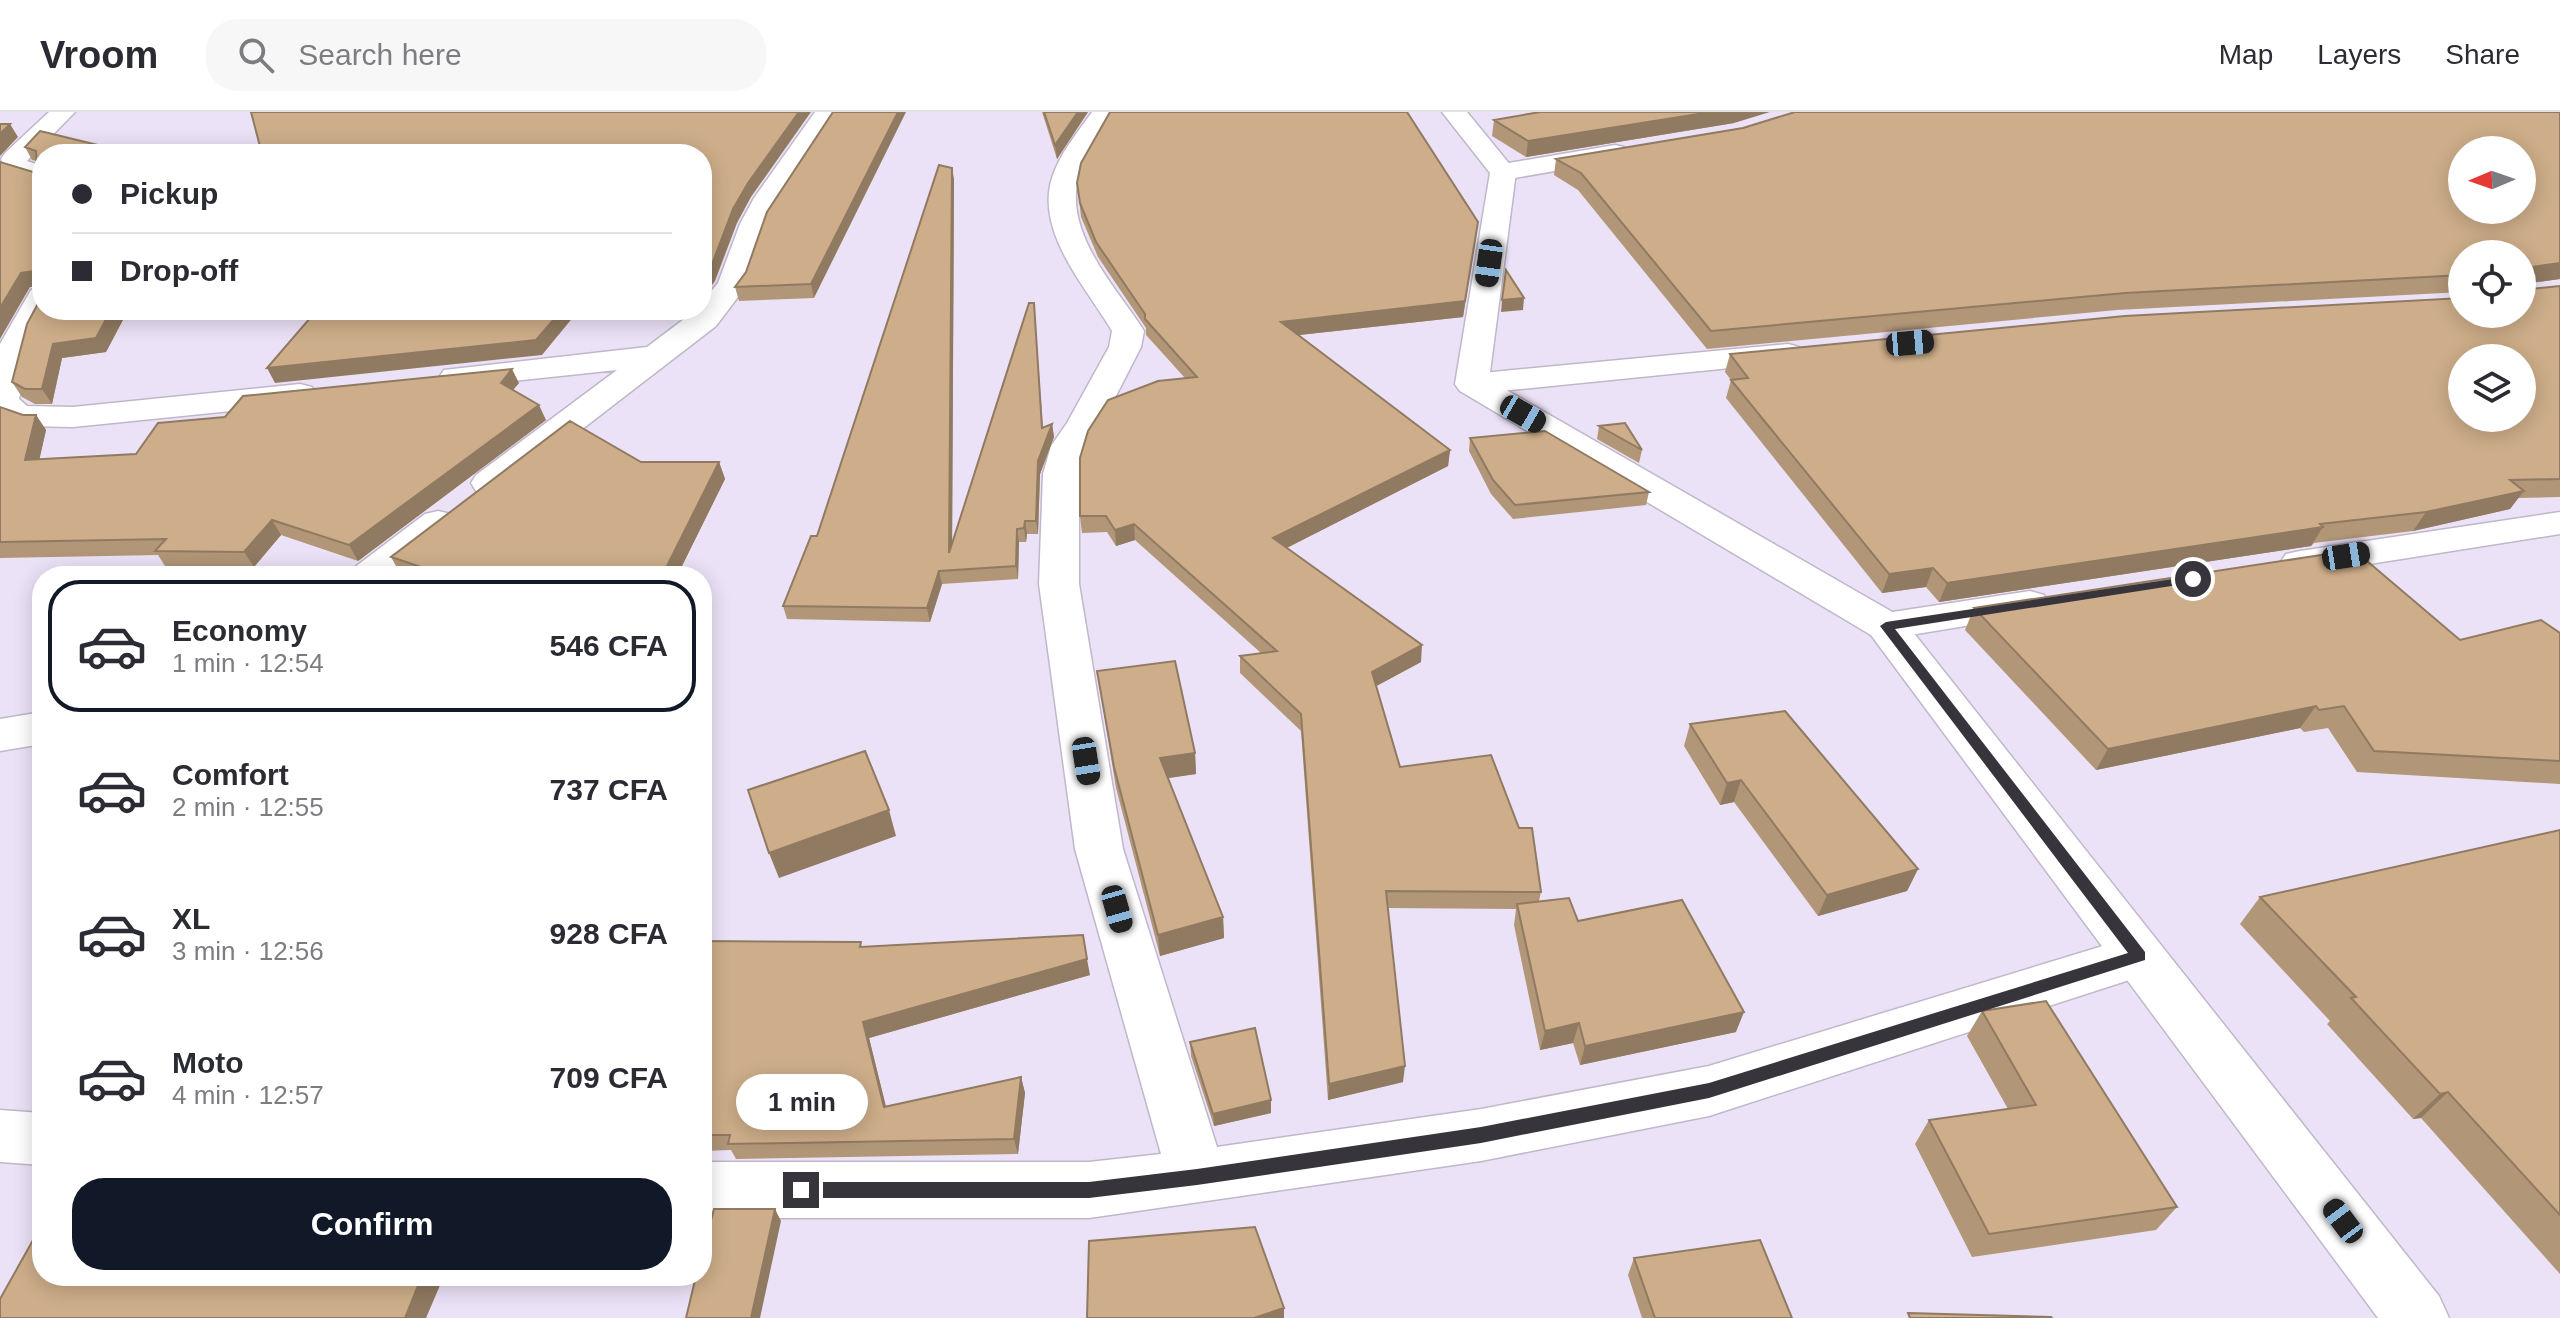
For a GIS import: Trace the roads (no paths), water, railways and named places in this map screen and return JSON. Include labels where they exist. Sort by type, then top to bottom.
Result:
[{"type":"street","points":[[32,171],[15,167],[14,159],[63,112]]},
{"type":"street","points":[[712,310],[732,285],[754,224],[768,198],[828,112]]},
{"type":"street","points":[[1104,112],[1063,186],[1062,213],[1071,238],[1128,331],[1125,347],[1084,425],[1069,446],[1061,474],[1059,584],[1099,849],[1197,1177]]},
{"type":"street","points":[[1454,112],[1503,172],[1472,384]]},
{"type":"street","points":[[1503,172],[1644,149]]},
{"type":"street","points":[[32,313],[18,337],[2,399],[8,410],[22,416],[73,417],[325,391]]},
{"type":"street","points":[[382,566],[704,320]]},
{"type":"street","points":[[1472,384],[1816,352]]},
{"type":"street","points":[[420,381],[656,356]]},
{"type":"street","points":[[1472,384],[1886,626],[2417,1318]]},
{"type":"street","points":[[2262,569],[2560,523]]},
{"type":"street","points":[[1886,626],[2059,600]]},
{"type":"street","points":[[0,735],[32,730]]},
{"type":"street","points":[[712,1190],[1089,1190],[1481,1135],[1709,1091],[2139,956]]},
{"type":"street","points":[[0,1136],[32,1138]]}]
